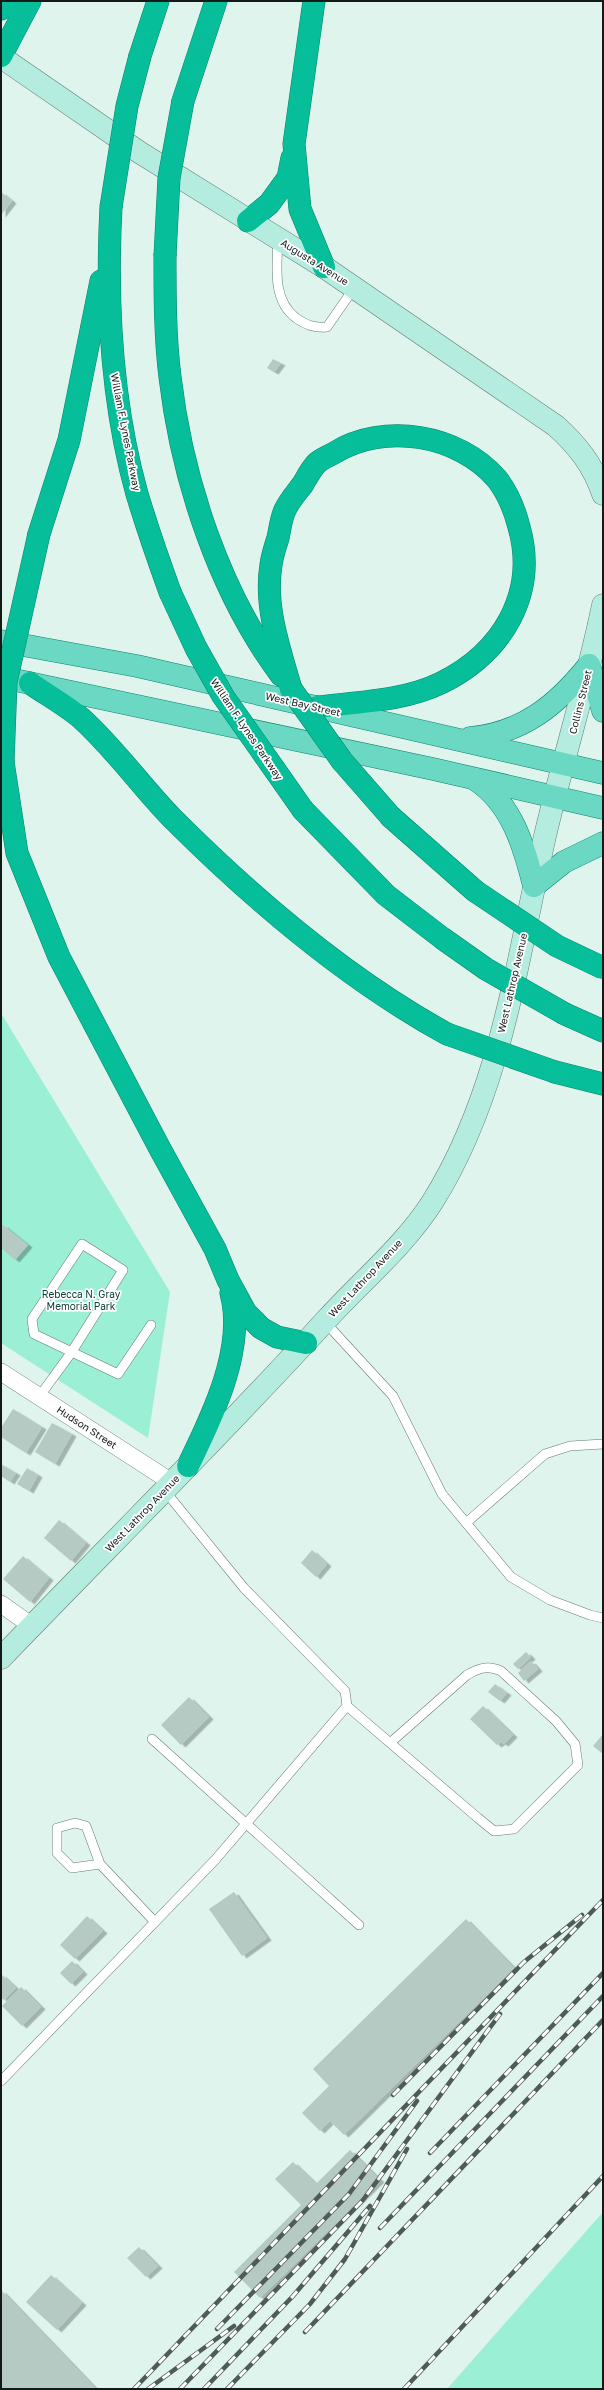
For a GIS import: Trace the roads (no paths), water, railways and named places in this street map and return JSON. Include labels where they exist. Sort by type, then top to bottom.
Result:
[{"type":"highway","points":[[1,9],[15,1]]},
{"type":"highway","points":[[1,57],[30,1]]},
{"type":"highway","name":"William F. Lynes Parkway","points":[[158,1],[140,56],[127,106],[111,207],[109,248],[112,350],[125,436],[137,492],[170,592],[196,648],[222,696],[303,810],[386,895],[442,938],[486,969],[564,1014],[603,1031]]},
{"type":"highway","points":[[216,1],[183,101],[169,178],[165,256],[167,344],[179,436],[212,548],[236,601],[272,651],[291,689],[342,761],[391,817],[475,891],[557,946],[603,968]]},
{"type":"highway","points":[[248,221],[268,204],[288,178],[314,1]]},
{"type":"highway","points":[[294,144],[300,209],[324,267]]},
{"type":"highway","points":[[109,248],[94,312],[69,440],[39,534],[6,682],[3,762],[17,853],[59,958],[159,1148],[216,1249],[228,1280],[234,1304],[234,1329],[228,1364],[219,1397],[188,1466]]},
{"type":"highway","points":[[272,651],[270,566],[284,511],[317,463],[341,448],[371,436],[414,435],[467,453],[497,480],[515,511],[524,543],[524,578],[517,608],[502,633],[486,652],[466,669],[440,683],[415,692],[386,699],[318,707]]},
{"type":"highway","points":[[30,683],[82,719],[172,817],[244,888],[340,966],[417,1017],[447,1034],[555,1072],[603,1084]]},
{"type":"highway","points":[[228,1280],[246,1313],[261,1328],[277,1336],[306,1343]]},
{"type":"main road","name":"West Bay Street","points":[[1,641],[137,666],[603,773]]},
{"type":"main road","points":[[589,665],[603,711]]},
{"type":"main road","points":[[458,739],[481,737],[502,732],[529,721],[569,691],[589,665]]},
{"type":"main road","points":[[1,677],[473,778],[603,808]]},
{"type":"main road","points":[[473,778],[487,788],[513,822],[527,855],[534,886],[564,862],[603,844]]},
{"type":"street","name":"Augusta Avenue","points":[[1,57],[139,152],[324,267],[556,426],[586,458],[597,475],[603,494]]},
{"type":"street","name":"Collins Street","points":[[555,798],[603,609]]},
{"type":"street","name":"West Lathrop Avenue","points":[[1,1658],[169,1487],[383,1263],[432,1203],[460,1152],[483,1099],[498,1047],[555,798]]},
{"type":"street","name":"Hudson Street","points":[[1,1372],[169,1487]]},
{"type":"street","points":[[1,1604],[32,1626]]},
{"type":"lane","points":[[278,239],[276,274],[280,300],[288,312],[306,325],[318,328],[328,327],[354,287]]},
{"type":"lane","points":[[39,1397],[71,1353],[123,1270],[82,1244],[32,1320],[34,1334],[71,1353],[118,1374],[152,1325]]},
{"type":"lane","points":[[325,1322],[393,1396],[442,1494],[511,1577],[550,1600],[590,1616],[603,1618]]},
{"type":"lane","points":[[466,1523],[545,1454],[570,1446],[603,1444]]},
{"type":"lane","points":[[1,2080],[215,1860],[346,1706],[346,1691],[244,1588],[169,1487]]},
{"type":"lane","points":[[346,1706],[494,1831],[514,1829],[578,1765],[575,1744],[556,1721],[501,1671],[492,1667],[479,1668],[467,1675],[390,1743]]},
{"type":"lane","points":[[152,1739],[359,1925]]},
{"type":"lane","points":[[100,1864],[72,1868],[57,1853],[57,1828],[75,1823],[86,1826],[100,1864],[154,1921]]},
{"type":"railway","points":[[134,2389],[603,1900]]},
{"type":"railway","points":[[393,2095],[524,1962],[582,1915]]},
{"type":"railway","points":[[430,2153],[603,1973]]},
{"type":"railway","points":[[380,2228],[603,1996]]},
{"type":"railway","points":[[180,2389],[363,2200],[500,2014]]},
{"type":"railway","points":[[305,2332],[603,2020]]},
{"type":"railway","points":[[217,2329],[349,2194],[417,2101]]},
{"type":"railway","points":[[227,2389],[310,2304],[345,2259],[407,2149]]},
{"type":"railway","points":[[404,2389],[603,2176]]},
{"type":"railway","points":[[204,2389],[293,2296],[370,2206]]},
{"type":"railway","points":[[148,2389],[234,2326]]},
{"type":"park label","name":"Rebecca N. Gray Memorial Park","points":[[81,1300]]}]
